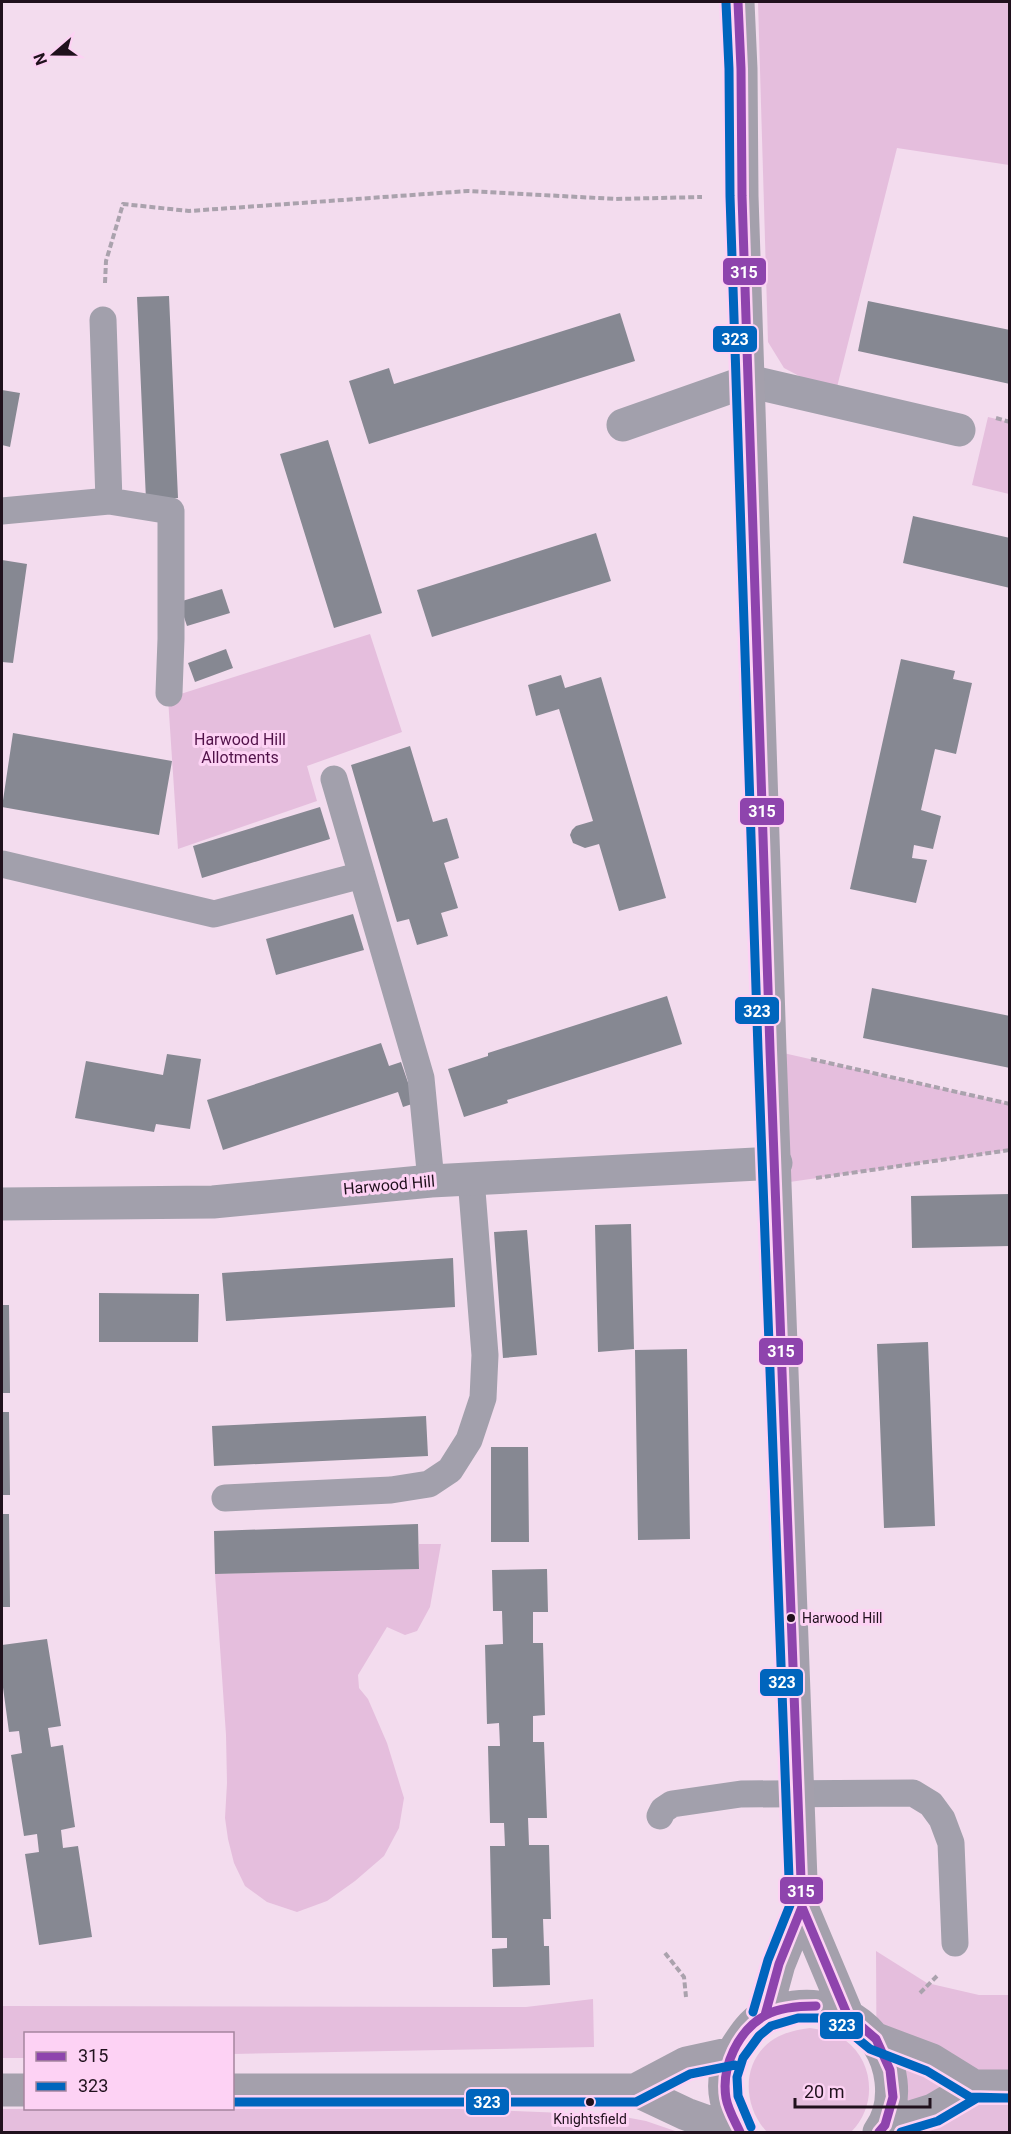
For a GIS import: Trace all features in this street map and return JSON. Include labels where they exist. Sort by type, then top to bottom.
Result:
[{"type":"street","points":[[738,2],[742,196],[770,1050],[802,1907],[847,2014]]},
{"type":"street","points":[[623,425],[748,381],[959,430]]},
{"type":"street","name":"Harwood Hill","points":[[2,1204],[213,1202],[471,1178],[776,1173]]},
{"type":"street","points":[[765,2015],[779,1964],[802,1907]]},
{"type":"street","points":[[738,2133],[726,2099],[725,2075],[732,2053],[750,2028],[765,2015],[796,2006],[820,2006],[847,2014],[876,2039],[932,2060],[974,2086]]},
{"type":"street","points":[[876,2039],[890,2070],[892,2088],[892,2097],[882,2129]]},
{"type":"street","points":[[635,2090],[686,2063],[732,2053]]},
{"type":"street","points":[[882,2129],[933,2110],[974,2086],[1010,2086]]},
{"type":"street","points":[[2,2090],[24,2090]]},
{"type":"street","points":[[234,2090],[635,2090],[687,2114],[738,2133]]},
{"type":"lane","points":[[103,320],[109,501]]},
{"type":"lane","points":[[2,511],[109,501],[171,511],[169,693]]},
{"type":"lane","points":[[334,779],[421,1078],[431,1181]]},
{"type":"lane","points":[[2,864],[214,914],[362,875]]},
{"type":"lane","points":[[225,1498],[391,1490],[429,1484],[450,1470],[469,1440],[483,1398],[485,1355],[471,1178]]},
{"type":"lane","points":[[660,1816],[663,1810],[672,1804],[741,1794],[913,1793],[931,1804],[942,1819],[951,1843],[955,1943]]},
{"type":"path","points":[[103,320],[106,261],[123,204],[189,211],[468,191],[616,199],[742,196]]},
{"type":"path","points":[[770,1050],[1010,1104]]},
{"type":"path","points":[[776,1173],[1010,1150]]},
{"type":"path","points":[[665,1953],[684,1977],[686,1997]]},
{"type":"green space","points":[[758,2],[1009,2],[1009,165],[897,148],[835,395],[784,368],[768,342]]},
{"type":"green space","points":[[988,417],[1009,422],[1009,494],[972,485]]},
{"type":"green space","name":"Harwood Hill Allotments","points":[[370,634],[402,732],[307,766],[317,801],[178,849],[168,698]]},
{"type":"green space","points":[[770,1050],[1009,1104],[1009,1150],[776,1184]]},
{"type":"green space","points":[[419,1544],[441,1544],[430,1607],[417,1631],[405,1635],[387,1627],[358,1675],[359,1688],[368,1699],[387,1743],[404,1798],[399,1828],[384,1856],[327,1901],[297,1912],[267,1902],[245,1886],[234,1863],[228,1839],[225,1818],[226,1735],[215,1574],[419,1569]]},
{"type":"green space","points":[[876,1951],[927,1983],[979,1995],[1009,1995],[1009,2132],[877,2132]]},
{"type":"green space","points":[[593,1999],[594,2047],[234,2054],[234,2032],[24,2032],[24,2058],[2,2058],[2,2006],[526,2007]]},
{"type":"green space","points":[[810,2028],[837,2035],[855,2049],[867,2072],[869,2085],[865,2110],[851,2132],[767,2132],[753,2109],[750,2097],[749,2084],[755,2059],[774,2039]]},
{"type":"green space","points":[[332,2104],[614,2115],[646,2121],[678,2132],[2,2132],[2,2109],[234,2110],[234,2105]]},
{"type":"building","points":[[169,296],[178,498],[146,500],[137,297]]},
{"type":"building","points":[[868,301],[1010,330],[1010,384],[858,351]]},
{"type":"building","points":[[620,313],[635,361],[369,444],[349,381],[389,368],[394,384]]},
{"type":"building","points":[[2,390],[20,393],[10,447],[2,445]]},
{"type":"building","points":[[328,440],[382,613],[334,628],[280,454]]},
{"type":"building","points":[[913,516],[1010,538],[1010,588],[903,563]]},
{"type":"building","points":[[596,533],[611,581],[432,637],[417,590]]},
{"type":"building","points":[[2,560],[27,564],[13,663],[2,662]]},
{"type":"building","points":[[222,589],[230,613],[187,626],[179,602]]},
{"type":"building","points":[[226,649],[233,668],[195,682],[188,663]]},
{"type":"building","points":[[901,659],[955,671],[953,679],[972,683],[956,754],[935,749],[921,810],[941,816],[933,849],[914,845],[912,858],[927,860],[916,903],[850,889]]},
{"type":"building","points":[[561,675],[565,688],[601,677],[666,898],[619,911],[599,844],[585,848],[573,843],[570,835],[572,830],[576,826],[593,821],[559,709],[536,716],[528,685]]},
{"type":"building","points":[[13,733],[172,761],[159,835],[2,807]]},
{"type":"building","points":[[410,746],[433,822],[447,818],[459,858],[444,863],[458,908],[441,913],[448,936],[417,945],[409,919],[397,922],[351,765]]},
{"type":"building","points":[[320,807],[330,839],[202,878],[193,846]]},
{"type":"building","points":[[353,914],[364,950],[276,975],[266,939]]},
{"type":"building","points":[[872,988],[1010,1016],[1010,1068],[863,1038]]},
{"type":"building","points":[[667,996],[682,1044],[507,1100],[508,1103],[464,1117],[448,1069],[488,1056],[488,1053]]},
{"type":"building","points":[[381,1043],[389,1066],[401,1062],[415,1103],[403,1107],[398,1092],[223,1150],[207,1100]]},
{"type":"building","points":[[167,1054],[201,1059],[190,1129],[156,1124],[154,1132],[75,1118],[86,1061],[163,1075]]},
{"type":"building","points":[[1010,1194],[1010,1246],[912,1248],[911,1196]]},
{"type":"building","points":[[631,1224],[634,1349],[598,1352],[595,1225]]},
{"type":"building","points":[[527,1230],[537,1355],[503,1358],[494,1232]]},
{"type":"building","points":[[453,1258],[455,1307],[226,1321],[222,1273]]},
{"type":"building","points":[[99,1293],[199,1294],[198,1342],[99,1342]]},
{"type":"building","points":[[2,1305],[9,1305],[10,1393],[2,1393]]},
{"type":"building","points":[[928,1342],[935,1526],[884,1528],[877,1344]]},
{"type":"building","points":[[687,1349],[690,1539],[638,1540],[635,1350]]},
{"type":"building","points":[[2,1412],[9,1412],[10,1495],[2,1495]]},
{"type":"building","points":[[426,1416],[428,1456],[214,1466],[212,1426]]},
{"type":"building","points":[[491,1447],[528,1447],[529,1542],[491,1542]]},
{"type":"building","points":[[2,1514],[9,1514],[10,1607],[2,1607]]},
{"type":"building","points":[[418,1524],[419,1569],[215,1574],[214,1531]]},
{"type":"building","points":[[547,1569],[548,1612],[533,1612],[533,1643],[543,1643],[545,1715],[533,1716],[533,1742],[544,1742],[547,1818],[528,1818],[529,1845],[549,1845],[551,1919],[543,1919],[544,1946],[549,1946],[550,1985],[493,1987],[492,1949],[507,1948],[507,1938],[492,1938],[490,1846],[505,1846],[504,1823],[490,1823],[488,1746],[500,1746],[499,1723],[487,1724],[485,1645],[503,1644],[502,1611],[493,1611],[492,1570]]},
{"type":"building","points":[[47,1639],[61,1726],[48,1728],[51,1747],[63,1745],[75,1827],[61,1830],[63,1848],[78,1846],[92,1937],[39,1945],[25,1854],[39,1852],[37,1834],[24,1836],[11,1755],[22,1753],[19,1731],[9,1732],[2,1680],[2,1645]]},
{"type":"transit line","name":"315","points":[[738,2],[742,196],[770,1050],[802,1907],[847,2014],[876,2039],[890,2070],[893,2097],[885,2125],[879,2132]]},
{"type":"transit line","name":"323","points":[[726,3],[730,196],[758,1050],[790,1905],[768,1960],[753,2012]]},
{"type":"transit line","name":"315","points":[[765,2015],[779,1964],[802,1907],[801,1878]]},
{"type":"transit line","name":"315","points":[[740,2132],[728,2107],[725,2086],[729,2062],[740,2040],[756,2022],[772,2012],[816,2006]]},
{"type":"transit line","name":"323","points":[[751,2127],[738,2096],[737,2077],[743,2058],[759,2036],[771,2026],[798,2018],[818,2018],[841,2025],[870,2049],[927,2071],[970,2097],[1010,2098]]},
{"type":"transit line","name":"323","points":[[234,2102],[636,2102],[690,2074],[735,2065]]},
{"type":"transit line","name":"323","points":[[901,2132],[938,2121],[977,2098],[1010,2098]]},
{"type":"place","name":"Harwood Hill","points":[[791,1618]]},
{"type":"place","name":"Knightsfield","points":[[590,2102]]}]
